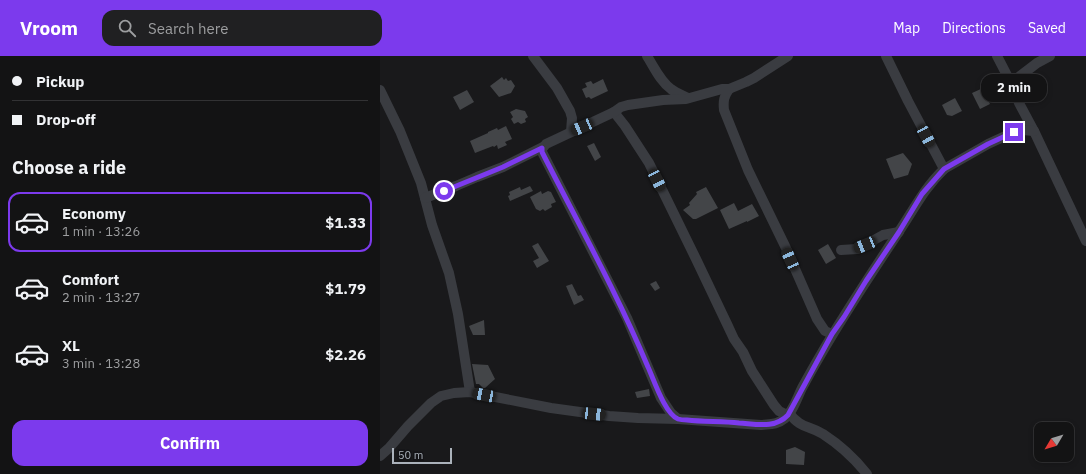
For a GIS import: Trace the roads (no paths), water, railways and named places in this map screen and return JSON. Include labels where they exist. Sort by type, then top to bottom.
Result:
[{"type":"street","points":[[533,56],[557,88],[570,111],[572,118],[571,132]]},
{"type":"street","points":[[647,56],[662,81],[670,89],[689,98]]},
{"type":"street","points":[[425,198],[503,167],[542,148],[546,144],[614,112],[621,107],[689,98],[722,89],[729,89],[754,78],[788,56]]},
{"type":"street","points":[[886,56],[944,169]]},
{"type":"street","points":[[997,56],[1086,241]]},
{"type":"street","points":[[1011,83],[1037,63],[1050,56]]},
{"type":"street","points":[[729,89],[723,102],[724,110],[748,170],[785,246],[817,319],[825,331],[832,334]]},
{"type":"street","points":[[380,90],[400,131],[421,183],[432,225],[449,273],[458,314],[470,392]]},
{"type":"street","points":[[614,112],[649,163],[726,324],[743,352],[752,371],[774,405],[783,414],[788,414],[804,427],[822,433],[857,461],[867,474]]},
{"type":"street","points":[[380,456],[437,398],[446,394],[470,392],[580,413],[761,425],[775,424],[784,419],[788,414],[832,334],[899,232],[922,194],[944,169],[988,144],[1014,132],[1022,130],[1034,131]]},
{"type":"street","points":[[542,148],[542,152],[627,318],[661,398],[671,413],[678,419]]},
{"type":"street","points":[[841,250],[857,249],[883,235],[899,232]]}]
